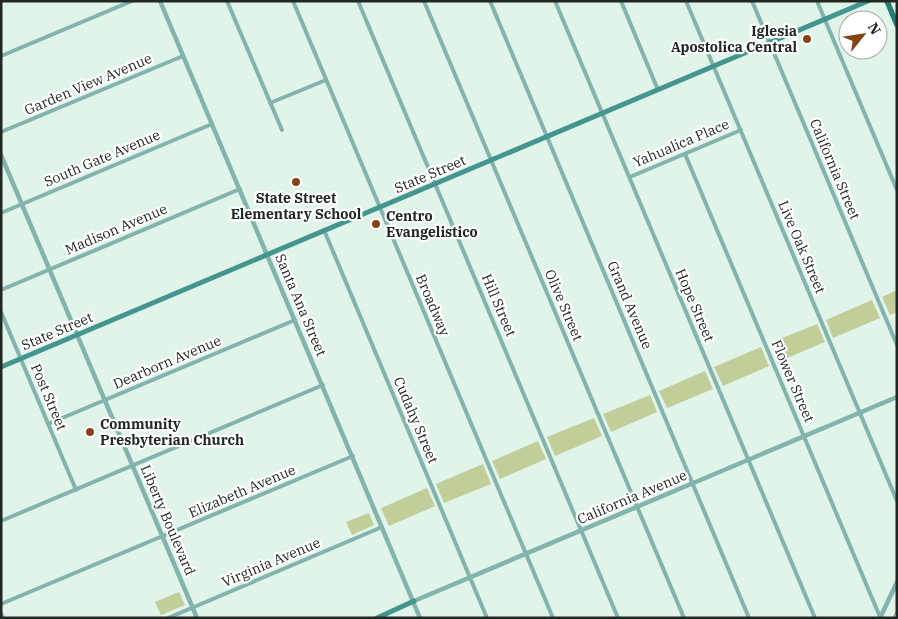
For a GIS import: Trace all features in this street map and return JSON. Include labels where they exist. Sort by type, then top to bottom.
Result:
[{"type":"main road","name":"State Street","points":[[1,367],[868,1]]},
{"type":"main road","points":[[887,1],[897,25]]},
{"type":"main road","name":"California Avenue","points":[[377,618],[414,601]]},
{"type":"street","points":[[1,56],[132,1]]},
{"type":"street","name":"Santa Ana Street","points":[[160,1],[420,618]]},
{"type":"street","points":[[227,1],[282,130]]},
{"type":"street","name":"Broadway","points":[[293,1],[553,618]]},
{"type":"street","name":"Hill Street","points":[[358,1],[618,618]]},
{"type":"street","name":"Olive Street","points":[[424,1],[684,618]]},
{"type":"street","name":"Grand Avenue","points":[[490,1],[749,618]]},
{"type":"street","name":"Hope Street","points":[[555,1],[815,618]]},
{"type":"street","points":[[621,1],[658,90]]},
{"type":"street","name":"Live Oak Street","points":[[686,1],[897,501]]},
{"type":"street","name":"California Street","points":[[752,1],[897,345]]},
{"type":"street","points":[[817,1],[897,190]]},
{"type":"street","name":"Garden View Avenue","points":[[1,132],[183,56]]},
{"type":"street","points":[[270,103],[326,80]]},
{"type":"street","name":"South Gate Avenue","points":[[1,213],[212,124]]},
{"type":"street","name":"Yahualica Place","points":[[630,177],[741,130]]},
{"type":"street","name":"Flower Street","points":[[685,154],[880,617]]},
{"type":"street","name":"Liberty Boulevard","points":[[1,155],[197,618]]},
{"type":"street","name":"Madison Avenue","points":[[1,290],[240,189]]},
{"type":"street","name":"Cudahy Street","points":[[324,230],[487,618]]},
{"type":"street","name":"Post Street","points":[[1,312],[76,490]]},
{"type":"street","name":"Dearborn Avenue","points":[[48,424],[295,320]]},
{"type":"street","points":[[1,521],[323,385]]},
{"type":"street","name":"California Avenue","points":[[414,601],[897,397]]},
{"type":"street","name":"Elizabeth Avenue","points":[[1,604],[353,456]]},
{"type":"street","name":"Virginia Avenue","points":[[168,618],[382,527]]},
{"type":"street","points":[[880,617],[897,582]]},
{"type":"street","points":[[1,614],[3,618]]},
{"type":"green space","points":[[897,290],[897,312],[890,315],[882,297]]},
{"type":"green space","points":[[872,300],[880,318],[833,338],[826,320]]},
{"type":"green space","points":[[817,324],[825,342],[778,362],[770,343]]},
{"type":"green space","points":[[761,347],[769,366],[723,386],[714,367]]},
{"type":"green space","points":[[705,371],[713,389],[667,408],[659,391]]},
{"type":"green space","points":[[650,395],[657,412],[611,432],[603,414]]},
{"type":"green space","points":[[594,418],[602,436],[555,456],[547,437]]},
{"type":"green space","points":[[538,441],[546,459],[500,479],[492,461]]},
{"type":"green space","points":[[483,464],[491,484],[444,503],[436,484]]},
{"type":"green space","points":[[427,488],[435,506],[389,526],[381,508]]},
{"type":"green space","points":[[369,513],[374,525],[352,535],[346,522]]},
{"type":"green space","points":[[179,592],[185,605],[161,615],[155,602]]},
{"type":"railway","points":[[893,618],[897,610]]},
{"type":"place","name":"Iglesia Apostolica Central","points":[[807,39]]},
{"type":"place","name":"State Street Elementary School","points":[[296,182]]},
{"type":"place","name":"Centro Evangelistico","points":[[376,224]]},
{"type":"place","name":"Community Presbyterian Church","points":[[90,432]]}]
